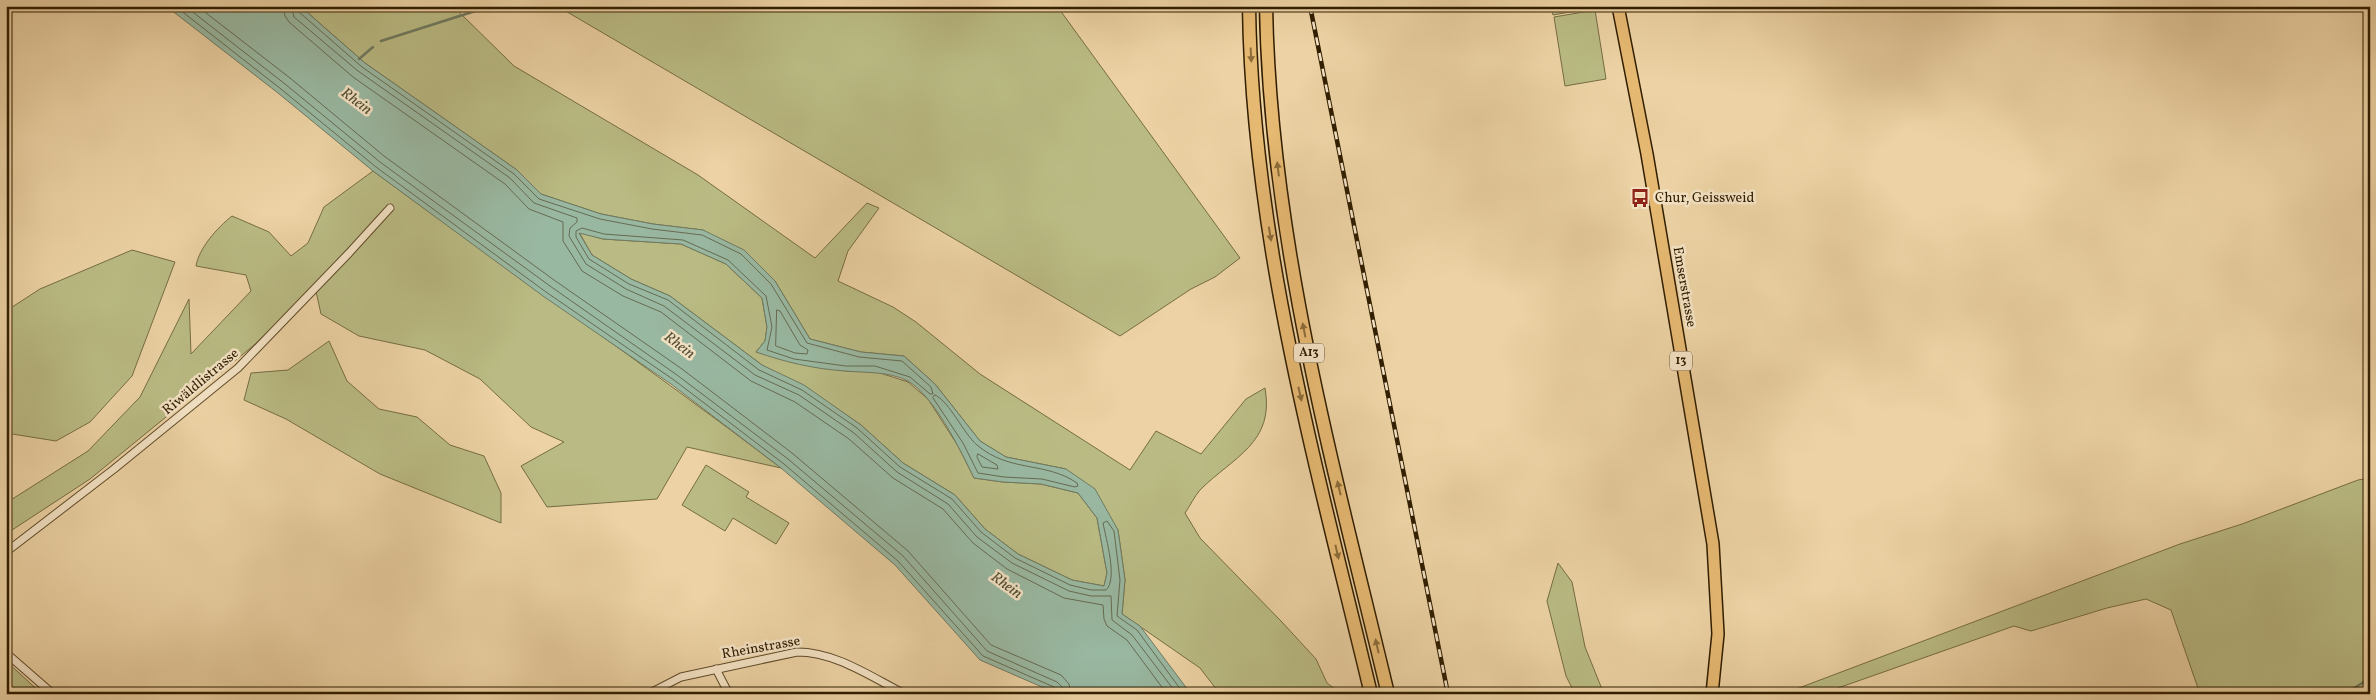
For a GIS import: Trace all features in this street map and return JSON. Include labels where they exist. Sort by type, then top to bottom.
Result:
[{"type":"highway","name":"A13","points":[[1250,6],[1254,107],[1266,211],[1275,266],[1308,428],[1370,694]]},
{"type":"highway","name":"A13","points":[[1266,6],[1268,66],[1275,146],[1290,254],[1327,437],[1388,694]]},
{"type":"main road","name":"Emserstrasse","points":[[1618,6],[1647,154],[1712,544],[1718,634],[1712,694]]},
{"type":"street","name":"Riwäldlistrasse","points":[[6,552],[114,470],[238,368],[350,253],[390,208]]},
{"type":"street","name":"Rheinstrasse","points":[[648,694],[673,679],[787,654],[815,652],[831,657],[905,694]]},
{"type":"street","points":[[6,653],[53,694]]},
{"type":"street","points":[[716,669],[729,694]]},
{"type":"green space","points":[[300,6],[498,6],[458,11],[514,66],[698,175],[815,258],[867,203],[879,208],[848,251],[838,281],[893,307],[916,322],[980,374],[1130,470],[1156,431],[1201,454],[1246,399],[1265,388],[1266,407],[1264,422],[1258,436],[1238,458],[1200,490],[1185,513],[1200,538],[1316,659],[1327,683],[1342,694],[1220,694],[1200,668],[1122,614],[1125,580],[1118,530],[1066,469],[1006,457],[980,441],[935,384],[904,356],[861,352],[810,339],[775,281],[703,230],[653,224],[601,214],[541,194],[517,170],[365,63]]},
{"type":"green space","points":[[557,6],[1057,6],[1240,258],[1215,277],[1191,289],[1120,336]]},
{"type":"green space","points":[[1551,6],[1575,6],[1576,11],[1553,15]]},
{"type":"green space","points":[[1595,10],[1606,79],[1565,86],[1554,17]]},
{"type":"green space","points":[[373,171],[680,392],[781,468],[687,447],[657,499],[547,507],[521,466],[564,442],[531,427],[480,379],[425,350],[359,336],[321,314],[315,287],[253,346],[90,479],[6,534],[6,503],[88,451],[140,397],[189,299],[191,354],[251,291],[246,275],[196,266],[205,245],[220,226],[232,216],[269,232],[291,256],[308,243],[324,207]]},
{"type":"green space","points":[[579,232],[603,239],[681,244],[726,264],[762,298],[767,327],[765,341],[756,352],[846,371],[874,371],[908,382],[928,399],[958,446],[974,478],[1041,484],[1078,493],[1097,518],[1107,573],[1104,586],[1072,580],[1018,554],[985,529],[955,495],[903,463],[861,425],[835,407],[762,365],[670,296],[631,279],[592,255]]},
{"type":"green space","points":[[132,250],[175,262],[132,376],[90,422],[56,441],[6,433],[6,311],[40,289]]},
{"type":"green space","points":[[329,341],[347,381],[379,409],[417,417],[450,445],[484,456],[501,493],[501,523],[380,474],[286,419],[244,400],[251,373],[288,370]]},
{"type":"green space","points":[[706,465],[749,492],[746,497],[789,523],[776,544],[733,518],[725,531],[682,505]]},
{"type":"green space","points":[[2370,478],[2370,694],[2200,694],[2171,610],[2146,599],[2107,608],[2031,631],[2014,626],[1821,694],[1783,694],[2180,544],[2242,524],[2358,480]]},
{"type":"green space","points":[[1558,563],[1572,582],[1585,647],[1604,694],[1575,694],[1566,676],[1547,601]]},
{"type":"green space","points":[[6,661],[42,694],[6,694]]},
{"type":"water","name":"Rhein","points":[[166,6],[300,6],[365,63],[517,170],[541,194],[601,214],[653,224],[703,230],[744,250],[775,281],[810,339],[861,352],[904,356],[935,384],[980,441],[1006,457],[1066,469],[1095,489],[1118,530],[1125,580],[1122,614],[1140,626],[1191,694],[1058,694],[980,660],[895,565],[781,468],[671,384],[543,296],[373,171],[278,93]],"holes":[[[579,233],[603,239],[681,244],[726,264],[762,298],[767,327],[765,341],[756,352],[811,367],[885,374],[908,381],[918,388],[937,411],[974,478],[1041,484],[1078,493],[1097,518],[1107,573],[1104,586],[1072,580],[1018,554],[985,529],[955,495],[903,463],[861,425],[804,385],[762,365],[670,296],[631,279],[592,255]]]},
{"type":"waterway","points":[[381,41],[491,6]]},
{"type":"waterway","points":[[359,59],[373,47]]},
{"type":"waterway","points":[[2345,694],[2370,678]]},
{"type":"railway","points":[[1310,6],[1448,694]]},
{"type":"place","name":"Chur, Geissweid","points":[[1640,198]]}]
